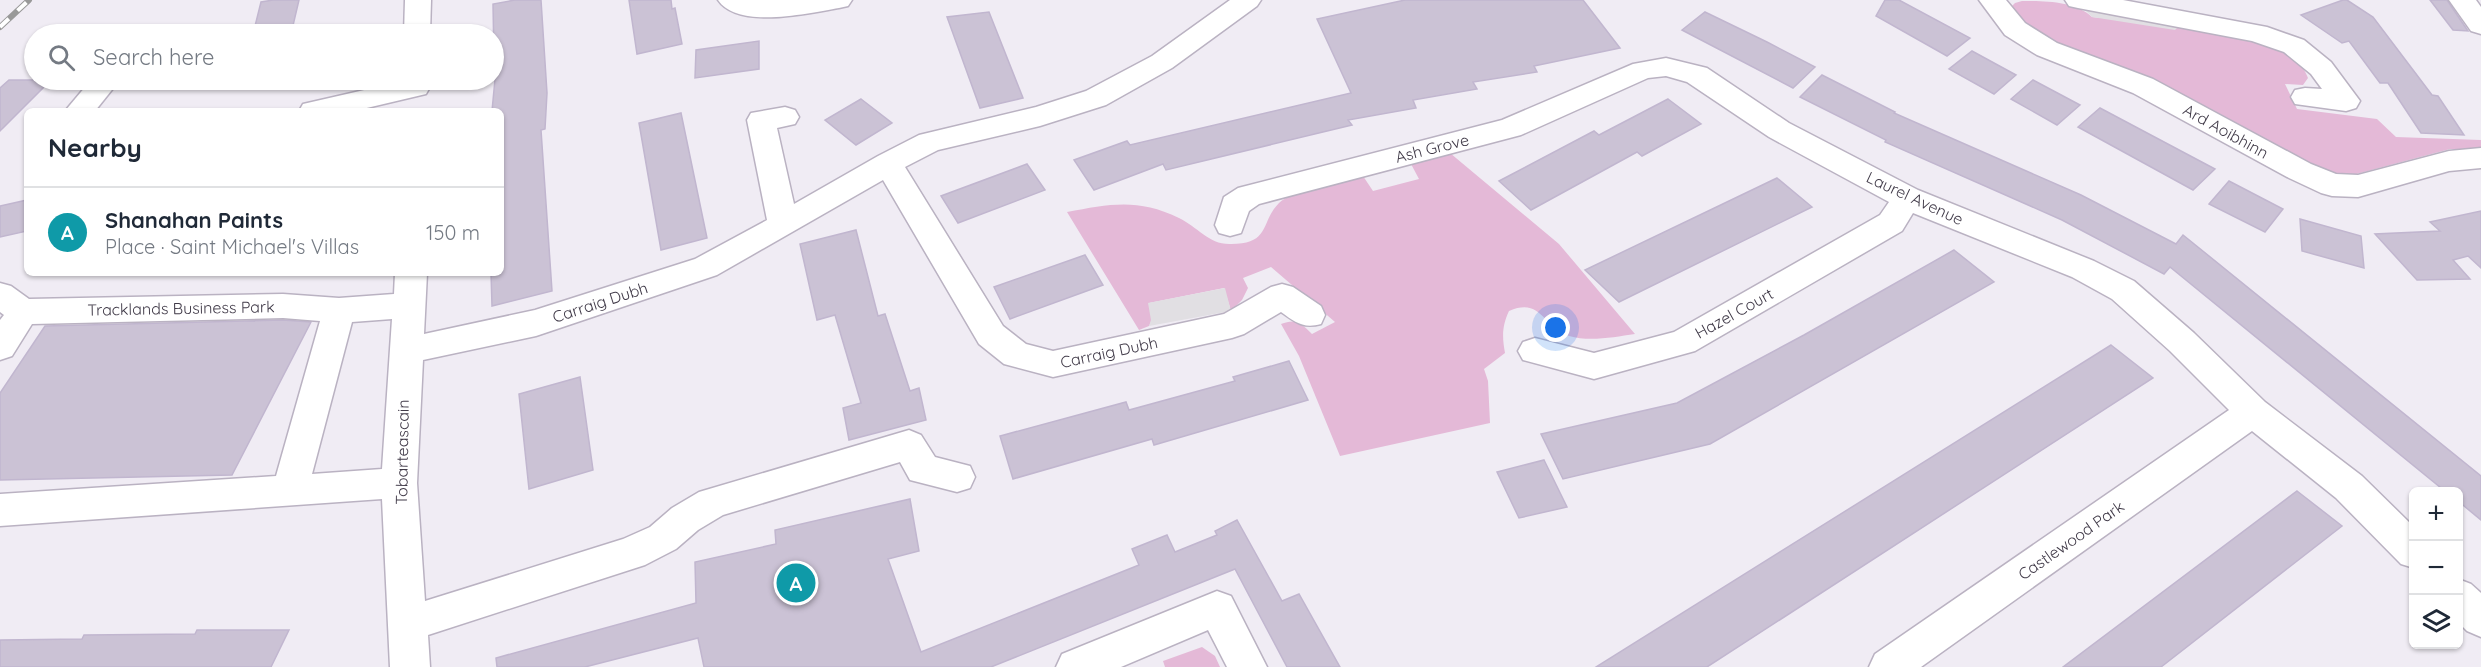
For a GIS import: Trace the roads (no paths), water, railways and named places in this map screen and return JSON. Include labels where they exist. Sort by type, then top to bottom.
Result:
[{"type":"street","points":[[417,24],[418,0]]},
{"type":"street","points":[[731,0],[735,4],[760,10],[839,0]]},
{"type":"street","name":"Carraig Dubh","points":[[406,351],[536,323],[706,267],[929,142],[1040,116],[1096,98],[1162,62],[1248,0]]},
{"type":"street","name":"Ard Aoibhinn","points":[[1992,0],[2015,29],[2047,49],[2143,86],[2300,171],[2332,185],[2358,186],[2449,161],[2481,158]]},
{"type":"street","points":[[2078,0],[2257,33],[2294,46],[2321,68],[2346,101],[2305,97]]},
{"type":"street","points":[[2462,0],[2481,25]]},
{"type":"street","name":"Laurel Avenue","points":[[1643,70],[1666,67],[1697,75],[1779,129],[1907,198],[2083,269],[2123,290],[2182,342],[2253,412]]},
{"type":"street","name":"Ash Grove","points":[[1230,225],[1235,205],[1249,196],[1511,128],[1643,70]]},
{"type":"street","points":[[82,108],[98,90]]},
{"type":"street","points":[[329,108],[416,92]]},
{"type":"street","points":[[783,225],[761,120],[784,117]]},
{"type":"street","name":"Carraig Dubh","points":[[888,163],[991,335],[1016,355],[1053,364],[1232,325],[1282,296],[1309,315]]},
{"type":"street","name":"Hazel Court","points":[[1535,351],[1594,366],[1683,342],[1891,224],[1907,198]]},
{"type":"street","name":"Tobarteascain","points":[[410,289],[399,483],[410,667]]},
{"type":"street","name":"Tracklands Business Park","points":[[0,347],[12,304],[283,306],[339,310],[410,289]]},
{"type":"street","points":[[290,490],[339,310]]},
{"type":"street","points":[[2253,412],[2349,487],[2409,547]]},
{"type":"street","name":"Castlewood Park","points":[[1889,667],[2253,412]]},
{"type":"street","points":[[408,624],[632,553],[663,538],[685,519],[712,503],[909,445],[923,469],[957,477]]},
{"type":"street","points":[[0,510],[399,483]]},
{"type":"street","points":[[2463,602],[2481,619]]},
{"type":"street","points":[[1076,667],[1217,608],[1247,667]]},
{"type":"railway","points":[[0,27],[29,0]]},
{"type":"place","name":"Shanahan Paints","points":[[796,583]]}]
